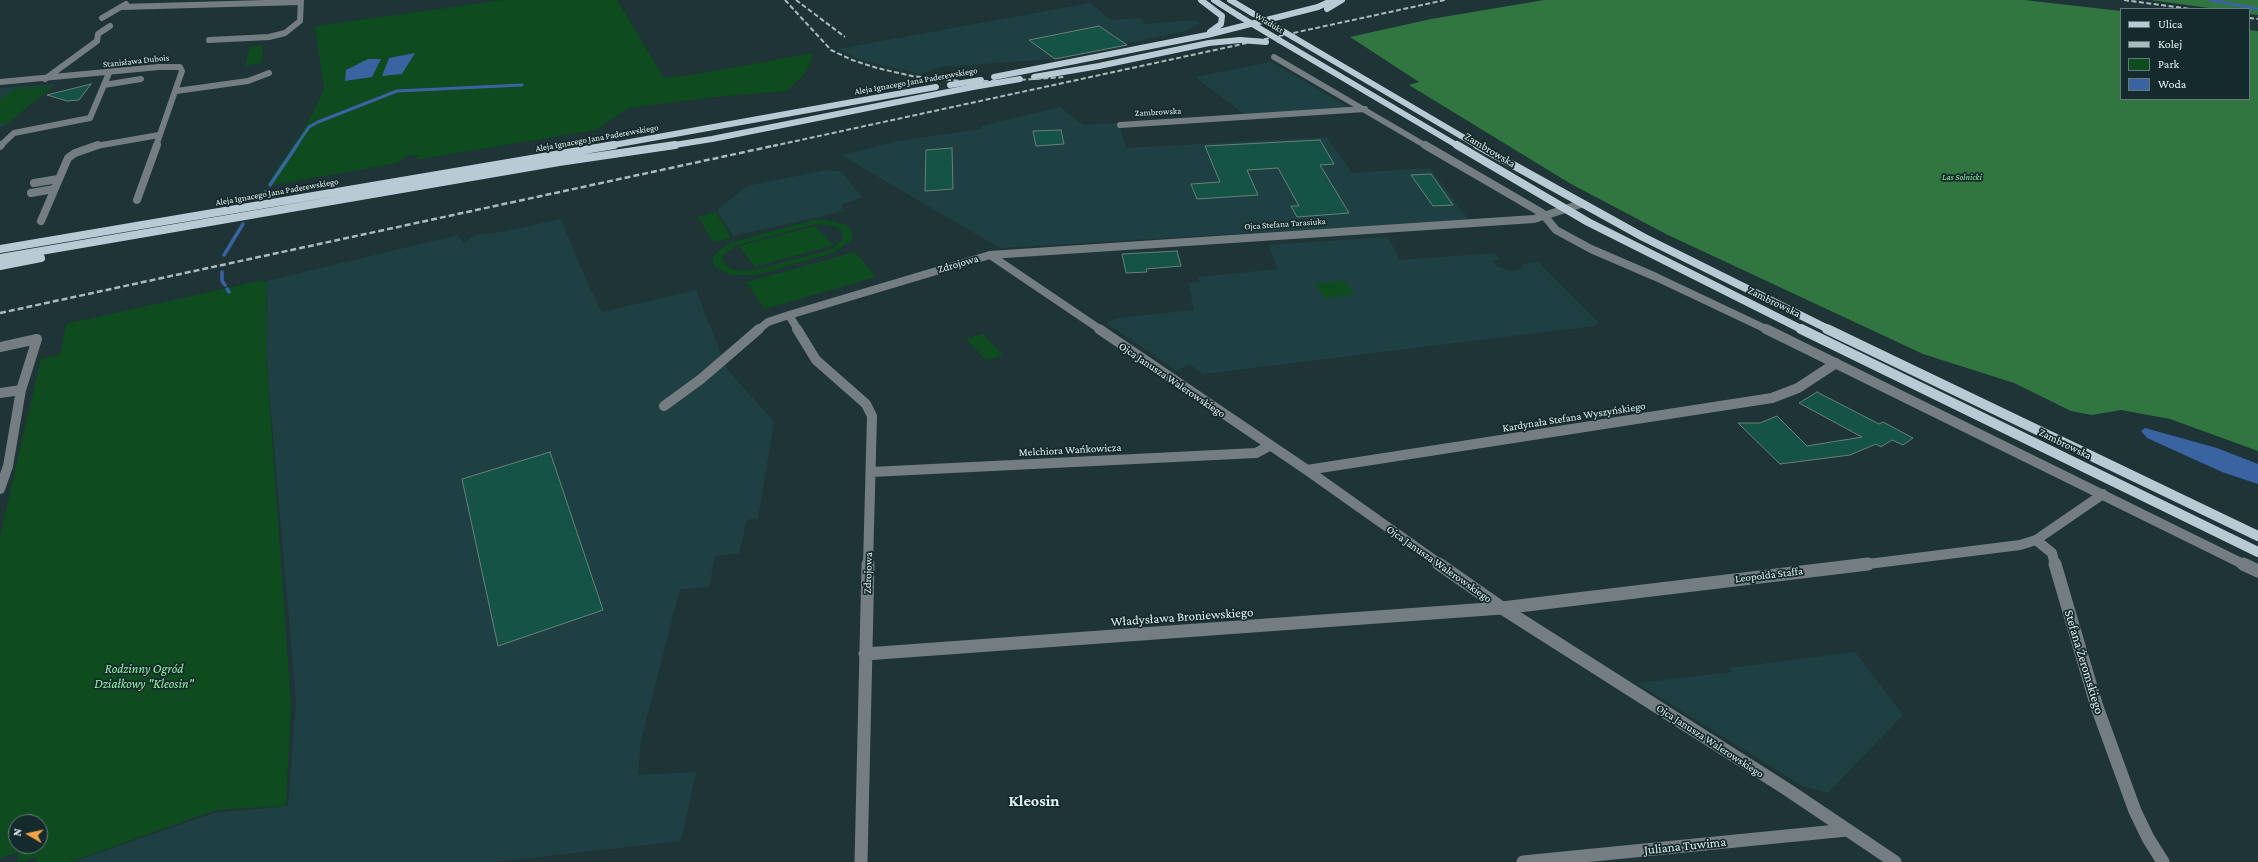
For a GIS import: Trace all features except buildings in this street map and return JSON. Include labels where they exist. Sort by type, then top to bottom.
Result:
[{"type":"main road","points":[[1196,37],[1215,29],[1222,20],[1218,11],[1201,0]]},
{"type":"main road","name":"Wiadukt","points":[[1214,0],[1294,48]]},
{"type":"main road","name":"Wiadukt","points":[[1230,0],[1237,2],[1252,13],[1306,44]]},
{"type":"main road","points":[[1196,37],[1318,7],[1333,0]]},
{"type":"main road","points":[[1020,79],[1210,38],[1250,26],[1326,9],[1338,4],[1342,0]]},
{"type":"main road","name":"Aleja Ignacego Jana Paderewskiego","points":[[0,249],[950,85],[1196,37]]},
{"type":"main road","points":[[1020,79],[1099,66],[1209,43],[1240,40],[1266,42],[1290,49],[1310,58]]},
{"type":"main road","name":"Zambrowska","points":[[1306,44],[1581,204],[1785,308],[2258,536]]},
{"type":"main road","name":"Zambrowska","points":[[1294,48],[1566,210],[1715,287],[2258,552]]},
{"type":"main road","name":"Aleja Ignacego Jana Paderewskiego","points":[[0,258],[334,200],[712,139],[1020,79]]},
{"type":"main road","points":[[0,242],[265,200],[306,197]]},
{"type":"main road","points":[[0,266],[276,215],[334,200]]},
{"type":"street","points":[[102,18],[128,2],[181,0]]},
{"type":"street","points":[[120,7],[301,1],[300,22],[290,31],[277,36],[209,40]]},
{"type":"street","points":[[45,79],[97,41],[98,34],[110,26]]},
{"type":"street","points":[[1274,57],[1542,213],[1544,217],[1562,234],[1591,249],[1656,277],[1836,363],[2258,571]]},
{"type":"street","name":"Stanisława Dubois","points":[[0,82],[109,73],[159,67],[180,67],[182,71],[176,91],[136,200]]},
{"type":"street","points":[[0,146],[14,133],[77,122],[90,118],[109,73]]},
{"type":"street","points":[[176,91],[248,82],[269,73]]},
{"type":"street","points":[[104,85],[141,79]]},
{"type":"street","name":"Zambrowska","points":[[1120,125],[1204,121],[1365,109]]},
{"type":"street","points":[[41,221],[68,158],[75,153],[100,144],[159,135]]},
{"type":"street","points":[[34,183],[58,179]]},
{"type":"street","points":[[31,193],[54,189]]},
{"type":"street","name":"Ojca Stefana Tarasiuka","points":[[990,255],[1544,217],[1581,204]]},
{"type":"street","name":"Zdrojowa","points":[[664,406],[701,379],[768,322],[788,314],[990,255]]},
{"type":"street","name":"Ojca Janusza Walerowskiego","points":[[990,255],[1269,446],[1307,470],[1502,608],[1788,790],[1895,862]]},
{"type":"street","name":"Zdrojowa","points":[[788,314],[816,360],[866,404],[872,416],[872,472],[865,654],[861,862]]},
{"type":"street","points":[[0,347],[37,339],[21,390],[0,489]]},
{"type":"street","name":"Kardynała Stefana Wyszyńskiego","points":[[1307,470],[1772,398],[1798,388],[1836,363]]},
{"type":"street","points":[[0,393],[21,390]]},
{"type":"street","name":"Melchiora Wańkowicza","points":[[872,472],[1256,453],[1269,446]]},
{"type":"street","points":[[2036,540],[2103,494]]},
{"type":"street","name":"Leopolda Staffa","points":[[1502,608],[2020,545],[2036,540]]},
{"type":"street","name":"Stefana Żeromskiego","points":[[2036,540],[2052,553],[2097,707],[2136,810],[2148,838],[2163,862]]},
{"type":"street","name":"Władysława Broniewskiego","points":[[865,654],[1502,608]]},
{"type":"street","name":"Juliana Tuwima","points":[[1523,862],[1847,830]]},
{"type":"shaded area","points":[[1090,3],[1111,20],[1140,18],[1144,24],[1196,20],[1200,24],[1185,31],[1055,59],[940,67],[920,74],[858,59],[838,49]]},
{"type":"shaded area","points":[[1271,62],[1350,108],[1247,116],[1195,77]]},
{"type":"shaded area","points":[[56,84],[3,127],[0,127],[0,88]]},
{"type":"shaded area","points":[[1060,107],[1083,125],[1119,123],[1126,148],[1327,137],[1352,173],[1430,168],[1469,220],[1000,248],[841,155],[898,141],[981,129],[981,126]]},
{"type":"shaded area","points":[[827,170],[842,172],[862,197],[841,205],[845,211],[733,236],[717,210],[747,186]]},
{"type":"shaded area","points":[[561,219],[587,282],[602,312],[696,290],[727,369],[774,422],[758,518],[747,520],[739,553],[715,556],[709,587],[680,589],[641,740],[638,775],[696,772],[681,841],[494,862],[72,862],[214,813],[288,806],[296,702],[266,353],[267,281],[458,235],[464,243],[475,235],[502,232]]},
{"type":"shaded area","points":[[1388,237],[1400,260],[1495,253],[1500,260],[1492,261],[1496,266],[1511,271],[1520,269],[1523,264],[1538,262],[1599,323],[1594,326],[1203,374],[1189,364],[1177,371],[1106,323],[1118,318],[1194,310],[1188,283],[1200,282],[1198,277],[1278,269],[1268,245]]},
{"type":"shaded area","points":[[1855,652],[1903,715],[1828,793],[1802,786],[1637,683],[1732,672],[1729,668]]},
{"type":"green space","points":[[504,0],[617,0],[664,78],[692,75],[813,53],[807,71],[787,91],[716,97],[628,108],[596,130],[415,160],[419,155],[405,156],[398,163],[266,186],[306,126],[324,89],[315,26]]},
{"type":"green space","name":"Las Solnicki","points":[[1544,0],[2024,0],[2120,11],[2120,100],[2250,100],[2250,30],[2258,31],[2258,451],[2170,419],[2121,410],[2092,415],[2071,411],[2014,383],[1923,354],[1668,235],[1571,184],[1409,85],[1419,82],[1350,37],[1431,19]]},
{"type":"green space","points":[[2150,0],[2258,0],[2258,15],[2250,14],[2250,8],[2210,8]]},
{"type":"green space","points":[[263,45],[261,63],[245,66],[250,47]]},
{"type":"green space","points":[[53,86],[6,124],[0,124],[0,100],[15,88]]},
{"type":"green space","points":[[716,212],[731,238],[713,242],[698,217]]},
{"type":"green space","points":[[814,220],[827,220],[847,225],[852,230],[853,236],[850,242],[833,253],[757,275],[731,275],[715,267],[712,261],[714,255],[730,243]],"holes":[[[815,224],[839,228],[843,232],[842,241],[829,250],[756,270],[736,270],[729,268],[722,260],[723,255],[735,246]]]},
{"type":"green space","points":[[815,226],[833,245],[755,267],[739,246]]},
{"type":"green space","points":[[855,252],[876,277],[764,309],[746,282]]},
{"type":"green space","name":"Rodzinny Ogród Działkowy \"Kleosin\"","points":[[263,280],[263,282],[267,281],[266,353],[291,704],[286,806],[216,810],[70,862],[36,862],[37,857],[18,862],[18,854],[48,854],[48,814],[8,814],[8,854],[12,854],[0,858],[0,536],[41,359],[60,355],[66,324]]},
{"type":"green space","points":[[1345,281],[1354,295],[1324,298],[1315,284]]},
{"type":"green space","points":[[983,334],[1003,355],[986,360],[966,339]]},
{"type":"water","points":[[415,53],[402,74],[382,76],[389,58]]},
{"type":"water","points":[[368,59],[381,59],[372,77],[345,81],[346,70]]},
{"type":"water","points":[[2145,428],[2217,448],[2258,464],[2258,484],[2222,472],[2147,438],[2141,431]]},
{"type":"waterway","points":[[2210,0],[2258,9]]},
{"type":"waterway","points":[[296,146],[309,127],[318,122],[397,91],[522,85]]},
{"type":"waterway","points":[[270,185],[297,145]]},
{"type":"waterway","points":[[224,255],[243,224]]},
{"type":"waterway","points":[[222,272],[222,281],[225,285]]},
{"type":"railway","points":[[785,0],[831,50],[852,60],[877,68],[912,76],[961,81],[1004,81],[1064,77]]},
{"type":"railway","points":[[796,0],[845,37]]},
{"type":"railway","points":[[773,146],[1445,0]]},
{"type":"railway","points":[[2124,0],[2184,8]]},
{"type":"railway","points":[[2250,18],[2258,19]]},
{"type":"railway","points":[[0,313],[777,145]]},
{"type":"district","name":"Kleosin","points":[[1034,801]]}]
